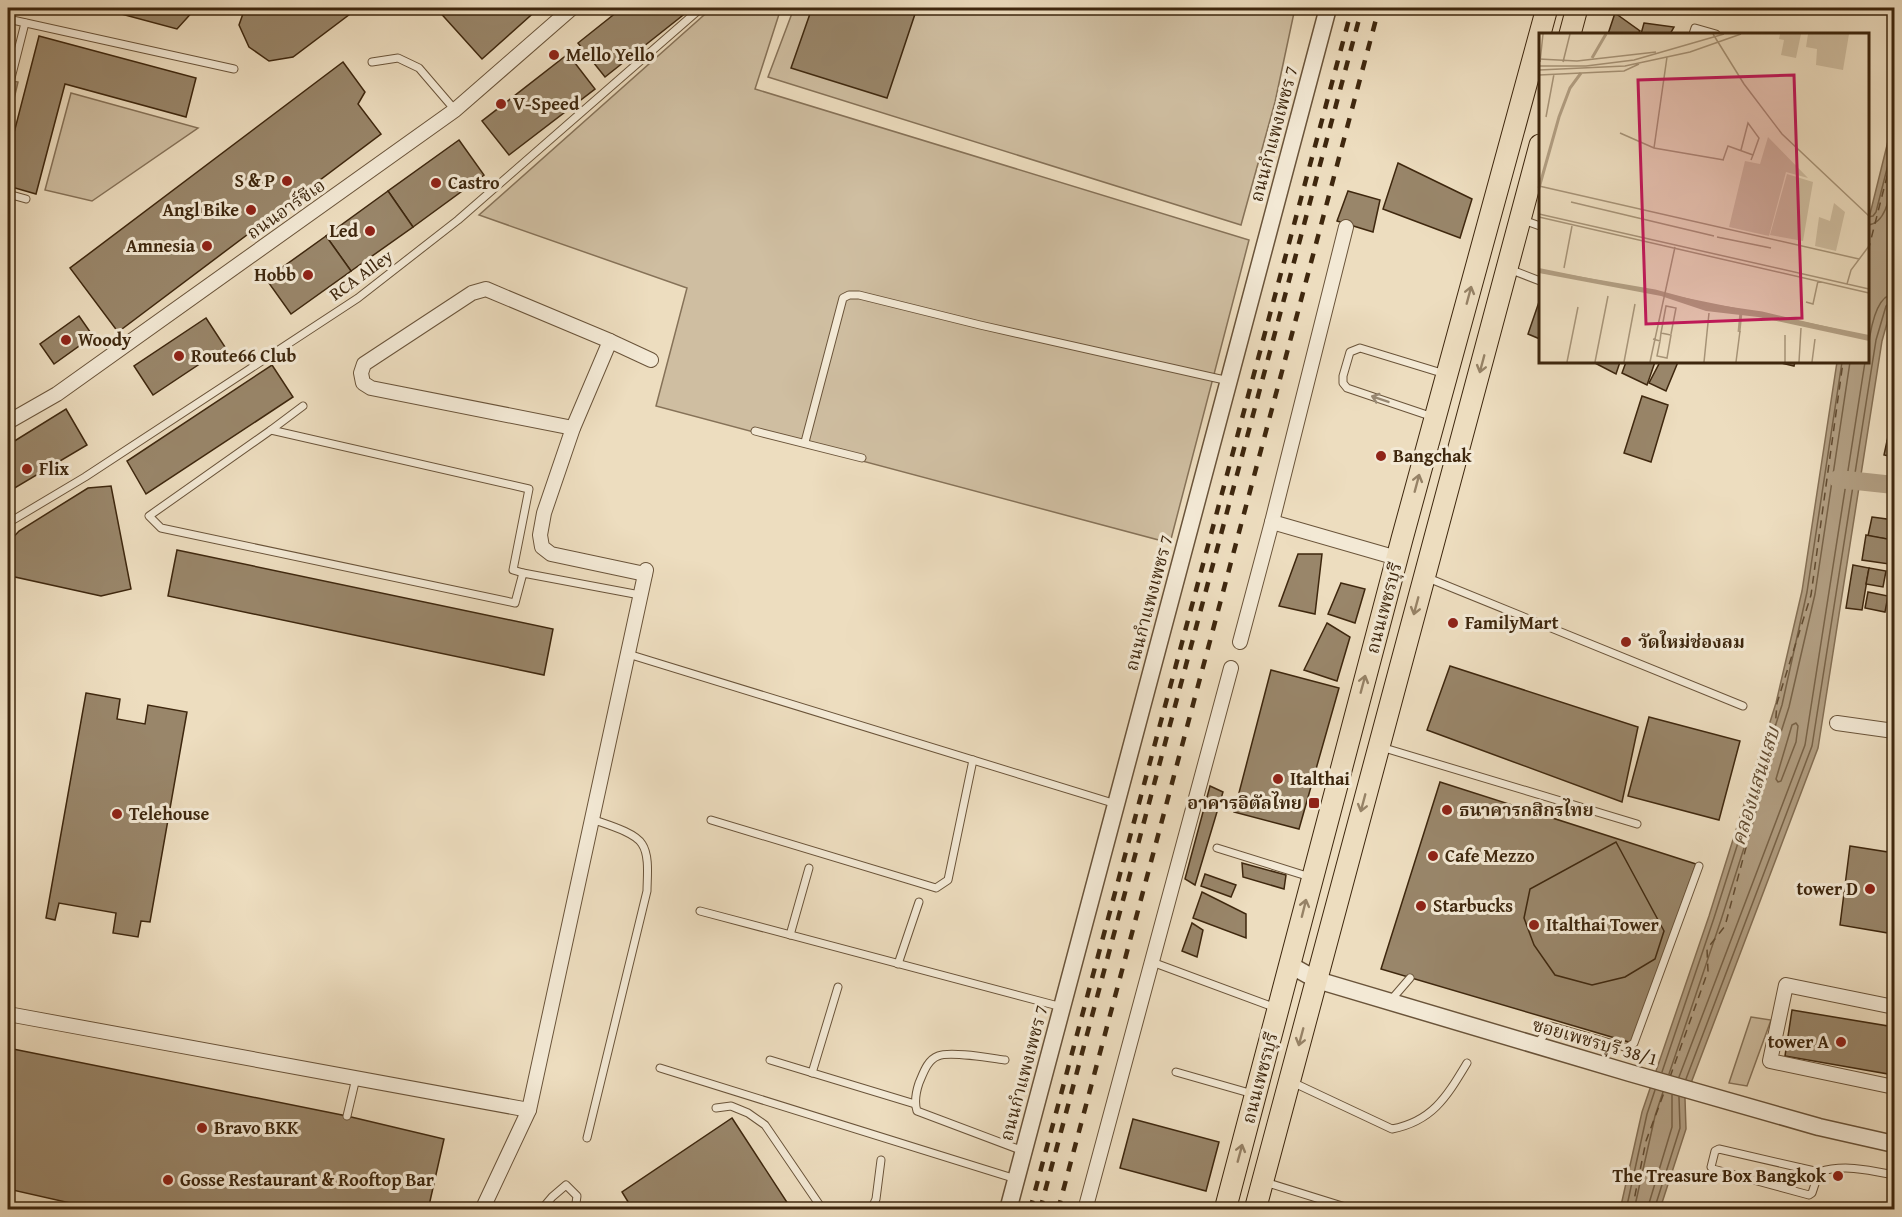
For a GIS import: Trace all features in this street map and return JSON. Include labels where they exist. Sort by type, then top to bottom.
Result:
[{"type":"main road","name":"ถนนเพชรบุรี","points":[[1541,33],[1548,8]]},
{"type":"main road","points":[[1574,33],[1577,8]]},
{"type":"main road","name":"ถนนเพชรบุรี","points":[[1225,1209],[1435,417],[1539,41]]},
{"type":"main road","name":"ถนนเพชรบุรี","points":[[1256,1209],[1431,549],[1508,269],[1531,223],[1539,160]]},
{"type":"main road","points":[[1400,549],[1431,549]]},
{"type":"street","name":"ถนนอาร์ซีเอ","points":[[8,422],[57,394],[455,110],[572,8]]},
{"type":"street","name":"ถนนกำแพงเพชร 7","points":[[1008,1209],[1328,8]]},
{"type":"street","points":[[1240,642],[1346,227]]},
{"type":"street","points":[[573,428],[371,388],[363,383],[361,373],[364,364],[472,293],[486,289],[651,360]]},
{"type":"street","points":[[482,1209],[529,1110],[645,572],[550,554],[542,547],[540,535],[544,513],[573,428],[610,341]]},
{"type":"street","points":[[1272,522],[1400,549]]},
{"type":"street","points":[[1084,1209],[1231,668]]},
{"type":"street","points":[[1837,723],[1894,731]]},
{"type":"street","name":"ซอยเพชรบุรี 38/1","points":[[1290,965],[1317,981],[1535,1046],[1819,1126],[1894,1144]]},
{"type":"street","points":[[1894,1007],[1786,985],[1770,1061],[1894,1087]]},
{"type":"street","points":[[8,1014],[529,1110]]},
{"type":"lane","name":"RCA Alley","points":[[8,523],[85,477],[358,298],[458,220],[700,8]]},
{"type":"lane","points":[[8,19],[234,69]]},
{"type":"lane","points":[[8,90],[25,23]]},
{"type":"lane","points":[[1693,33],[1695,28],[1712,33]]},
{"type":"lane","points":[[372,62],[398,58],[419,68],[455,110]]},
{"type":"lane","points":[[8,194],[26,198]]},
{"type":"lane","points":[[1508,269],[1539,281]]},
{"type":"lane","points":[[805,442],[843,298],[849,295],[859,295],[980,325],[1229,381]]},
{"type":"lane","points":[[1435,417],[1347,388],[1342,376],[1350,352],[1360,348],[1447,374]]},
{"type":"lane","points":[[303,406],[149,516],[161,528],[515,603],[523,573]]},
{"type":"lane","points":[[272,430],[529,489],[513,570],[640,595]]},
{"type":"lane","points":[[755,431],[862,458]]},
{"type":"lane","points":[[1424,576],[1743,705]]},
{"type":"lane","points":[[627,654],[1116,804]]},
{"type":"lane","points":[[1378,747],[1637,824]]},
{"type":"lane","points":[[711,820],[936,888],[948,880],[973,760]]},
{"type":"lane","points":[[588,1138],[647,891],[643,845],[634,836],[592,819]]},
{"type":"lane","points":[[1217,848],[1312,878]]},
{"type":"lane","points":[[1535,1046],[1551,1026],[1624,1047],[1634,1043],[1699,866]]},
{"type":"lane","points":[[790,935],[809,868]]},
{"type":"lane","points":[[898,964],[919,902]]},
{"type":"lane","points":[[700,911],[1062,1007]]},
{"type":"lane","points":[[1152,962],[1278,1009]]},
{"type":"lane","points":[[1390,1002],[1410,978]]},
{"type":"lane","points":[[812,1073],[838,987]]},
{"type":"lane","points":[[1005,1060],[955,1055],[937,1056],[928,1064],[918,1086],[915,1104],[917,1111],[1023,1151]]},
{"type":"lane","points":[[770,1060],[915,1104]]},
{"type":"lane","points":[[1289,1080],[1392,1129],[1409,1126],[1433,1112],[1467,1063]]},
{"type":"lane","points":[[660,1068],[1016,1179]]},
{"type":"lane","points":[[1176,1072],[1255,1095]]},
{"type":"lane","points":[[347,1116],[356,1078]]},
{"type":"lane","points":[[716,1107],[731,1106],[748,1113],[765,1125],[823,1209]]},
{"type":"lane","points":[[1819,1173],[1812,1193],[1809,1195],[1711,1167],[1715,1151],[1719,1149],[1819,1173],[1836,1167],[1858,1168],[1894,1175]]},
{"type":"lane","points":[[871,1209],[876,1199],[881,1160]]},
{"type":"lane","points":[[1263,1182],[1354,1209]]},
{"type":"lane","points":[[541,1209],[566,1185],[577,1196],[575,1209]]},
{"type":"shaded area","points":[[712,8],[781,8],[755,89],[1249,240],[1170,543],[656,406],[687,288],[479,215]]},
{"type":"shaded area","points":[[794,8],[1295,8],[1275,102],[1241,225],[768,77]]},
{"type":"shaded area","points":[[71,93],[198,128],[92,201],[45,190]]},
{"type":"shaded area","points":[[1751,1017],[1771,1020],[1747,1086],[1729,1083]]},
{"type":"water","points":[[8,80],[18,82],[8,124]]},
{"type":"water","name":"คลองแสนแสบ","points":[[1894,117],[1894,298],[1882,341],[1818,748],[1685,1099],[1686,1129],[1660,1209],[1620,1210],[1642,1112],[1709,916],[1776,703],[1802,591],[1837,363],[1869,363],[1869,218]]},
{"type":"building","points":[[99,8],[196,8],[177,29]]},
{"type":"building","points":[[245,8],[358,8],[293,57],[269,61],[249,47],[239,25]]},
{"type":"building","points":[[436,8],[539,8],[482,59]]},
{"type":"building","points":[[622,8],[692,8],[605,77],[578,43]]},
{"type":"building","points":[[812,8],[917,8],[887,98],[791,68]]},
{"type":"building","points":[[1615,13],[1640,31],[1639,33],[1608,33]]},
{"type":"building","points":[[1644,23],[1674,27],[1671,33],[1641,33]]},
{"type":"building","points":[[39,36],[196,78],[186,117],[65,84],[36,194],[8,186],[8,156]]},
{"type":"building","points":[[568,54],[595,89],[509,155],[482,121]]},
{"type":"building","points":[[343,62],[365,92],[358,104],[381,134],[118,332],[70,268]]},
{"type":"building","name":"Castro","points":[[459,140],[484,175],[413,227],[388,191]]},
{"type":"building","points":[[1398,163],[1472,199],[1460,238],[1383,209]]},
{"type":"building","name":"Led","points":[[388,191],[413,227],[351,271],[326,236]]},
{"type":"building","points":[[1348,191],[1380,200],[1373,232],[1337,221]]},
{"type":"building","name":"Hobb","points":[[326,236],[351,271],[291,314],[266,279]]},
{"type":"building","points":[[1539,302],[1539,339],[1528,334]]},
{"type":"building","name":"Woody","points":[[79,316],[93,336],[54,364],[40,344]]},
{"type":"building","name":"Route66 Club","points":[[206,318],[225,347],[153,395],[134,366]]},
{"type":"building","points":[[1595,363],[1620,363],[1616,374]]},
{"type":"building","points":[[1626,363],[1655,363],[1647,385],[1622,373]]},
{"type":"building","points":[[1659,363],[1678,363],[1666,391],[1649,383]]},
{"type":"building","points":[[272,365],[293,397],[146,494],[127,461]]},
{"type":"building","points":[[1894,391],[1894,412],[1890,411]]},
{"type":"building","points":[[1642,396],[1668,405],[1651,462],[1624,453]]},
{"type":"building","name":"Flix","points":[[66,409],[87,445],[8,492],[8,445]]},
{"type":"building","points":[[1892,420],[1894,421],[1894,443],[1887,441]]},
{"type":"building","points":[[1887,441],[1894,443],[1894,457],[1884,455]]},
{"type":"building","points":[[111,486],[131,589],[101,596],[15,577],[8,569],[8,543],[19,531],[88,488]]},
{"type":"building","points":[[1872,517],[1894,520],[1893,540],[1868,536]]},
{"type":"building","points":[[1866,535],[1893,540],[1889,564],[1862,560]]},
{"type":"building","points":[[177,550],[553,629],[544,675],[168,596]]},
{"type":"building","points":[[1298,554],[1322,554],[1315,614],[1279,606]]},
{"type":"building","points":[[1853,565],[1869,568],[1862,610],[1846,608]]},
{"type":"building","points":[[1869,568],[1886,571],[1883,587],[1866,584]]},
{"type":"building","points":[[1341,583],[1365,589],[1355,623],[1328,614]]},
{"type":"building","points":[[1868,592],[1888,596],[1885,612],[1865,608]]},
{"type":"building","points":[[1892,595],[1894,595],[1894,618],[1889,617]]},
{"type":"building","points":[[1327,623],[1350,637],[1337,681],[1304,670]]},
{"type":"building","points":[[1450,666],[1638,727],[1622,802],[1427,730]]},
{"type":"building","name":"Italthai","points":[[1271,670],[1339,688],[1299,829],[1234,812]]},
{"type":"building","name":"Telehouse","points":[[86,693],[120,699],[117,719],[145,724],[148,705],[187,712],[150,922],[141,921],[138,937],[113,933],[116,913],[59,903],[55,920],[46,918]]},
{"type":"building","points":[[1649,717],[1740,741],[1719,820],[1628,796]]},
{"type":"building","name":"Italthai Tower","points":[[1440,782],[1696,864],[1632,1043],[1381,969]]},
{"type":"building","points":[[1210,786],[1223,792],[1195,885],[1185,879]]},
{"type":"building","points":[[1616,842],[1664,931],[1655,959],[1625,977],[1592,985],[1555,975],[1534,945],[1524,918],[1530,889]]},
{"type":"building","name":"tower D","points":[[1850,846],[1894,853],[1894,934],[1840,925]]},
{"type":"building","points":[[1242,863],[1286,875],[1284,889],[1243,877]]},
{"type":"building","points":[[1205,874],[1236,885],[1231,897],[1201,886]]},
{"type":"building","points":[[1202,892],[1246,914],[1246,938],[1193,918]]},
{"type":"building","points":[[1192,923],[1203,930],[1197,957],[1182,951]]},
{"type":"building","name":"tower A","points":[[1792,1010],[1894,1027],[1894,1075],[1785,1056]]},
{"type":"building","name":"Bravo BKK","points":[[8,1048],[347,1116],[444,1139],[428,1210],[101,1210],[8,1189]]},
{"type":"building","points":[[732,1118],[792,1210],[633,1210],[622,1192]]},
{"type":"building","points":[[1133,1119],[1219,1142],[1206,1191],[1120,1168]]},
{"type":"waterway","points":[[1838,479],[1894,485]]},
{"type":"ferry route","points":[[1869,247],[1894,149]]},
{"type":"ferry route","points":[[1670,1077],[1708,971],[1707,949],[1725,926],[1774,743],[1777,703],[1811,595],[1843,363]]},
{"type":"ferry route","points":[[1632,1210],[1646,1141],[1665,1090]]},
{"type":"railway","points":[[1030,1210],[1352,8]]},
{"type":"railway","points":[[1040,1210],[1362,8]]},
{"type":"railway","points":[[1058,1210],[1379,8]]},
{"type":"place","name":"Mello Yello","points":[[554,55]]},
{"type":"place","name":"V-Speed","points":[[501,104]]},
{"type":"place","name":"S & P","points":[[287,181]]},
{"type":"place","name":"Castro","points":[[436,183]]},
{"type":"place","name":"Angl Bike","points":[[251,210]]},
{"type":"place","name":"Led","points":[[370,231]]},
{"type":"place","name":"Amnesia","points":[[207,246]]},
{"type":"place","name":"Hobb","points":[[308,275]]},
{"type":"place","name":"Woody","points":[[66,340]]},
{"type":"place","name":"Route66 Club","points":[[179,356]]},
{"type":"place","name":"Bangchak","points":[[1381,456]]},
{"type":"place","name":"Flix","points":[[27,469]]},
{"type":"place","name":"FamilyMart","points":[[1453,623]]},
{"type":"place","name":"วัดใหม่ช่องลม","points":[[1626,642]]},
{"type":"place","name":"Italthai","points":[[1278,779]]},
{"type":"place","name":"อาคารอิตัลไทย","points":[[1314,803]]},
{"type":"place","name":"ธนาคารกสิกรไทย","points":[[1447,810]]},
{"type":"place","name":"Telehouse","points":[[117,814]]},
{"type":"place","name":"Cafe Mezzo","points":[[1433,856]]},
{"type":"place","name":"tower D","points":[[1870,889]]},
{"type":"place","name":"Starbucks","points":[[1421,906]]},
{"type":"place","name":"Italthai Tower","points":[[1534,925]]},
{"type":"place","name":"tower A","points":[[1841,1042]]},
{"type":"place","name":"Bravo BKK","points":[[202,1128]]},
{"type":"place","name":"The Treasure Box Bangkok","points":[[1838,1176]]},
{"type":"place","name":"Gosse Restaurant & Rooftop Bar","points":[[168,1180]]}]
